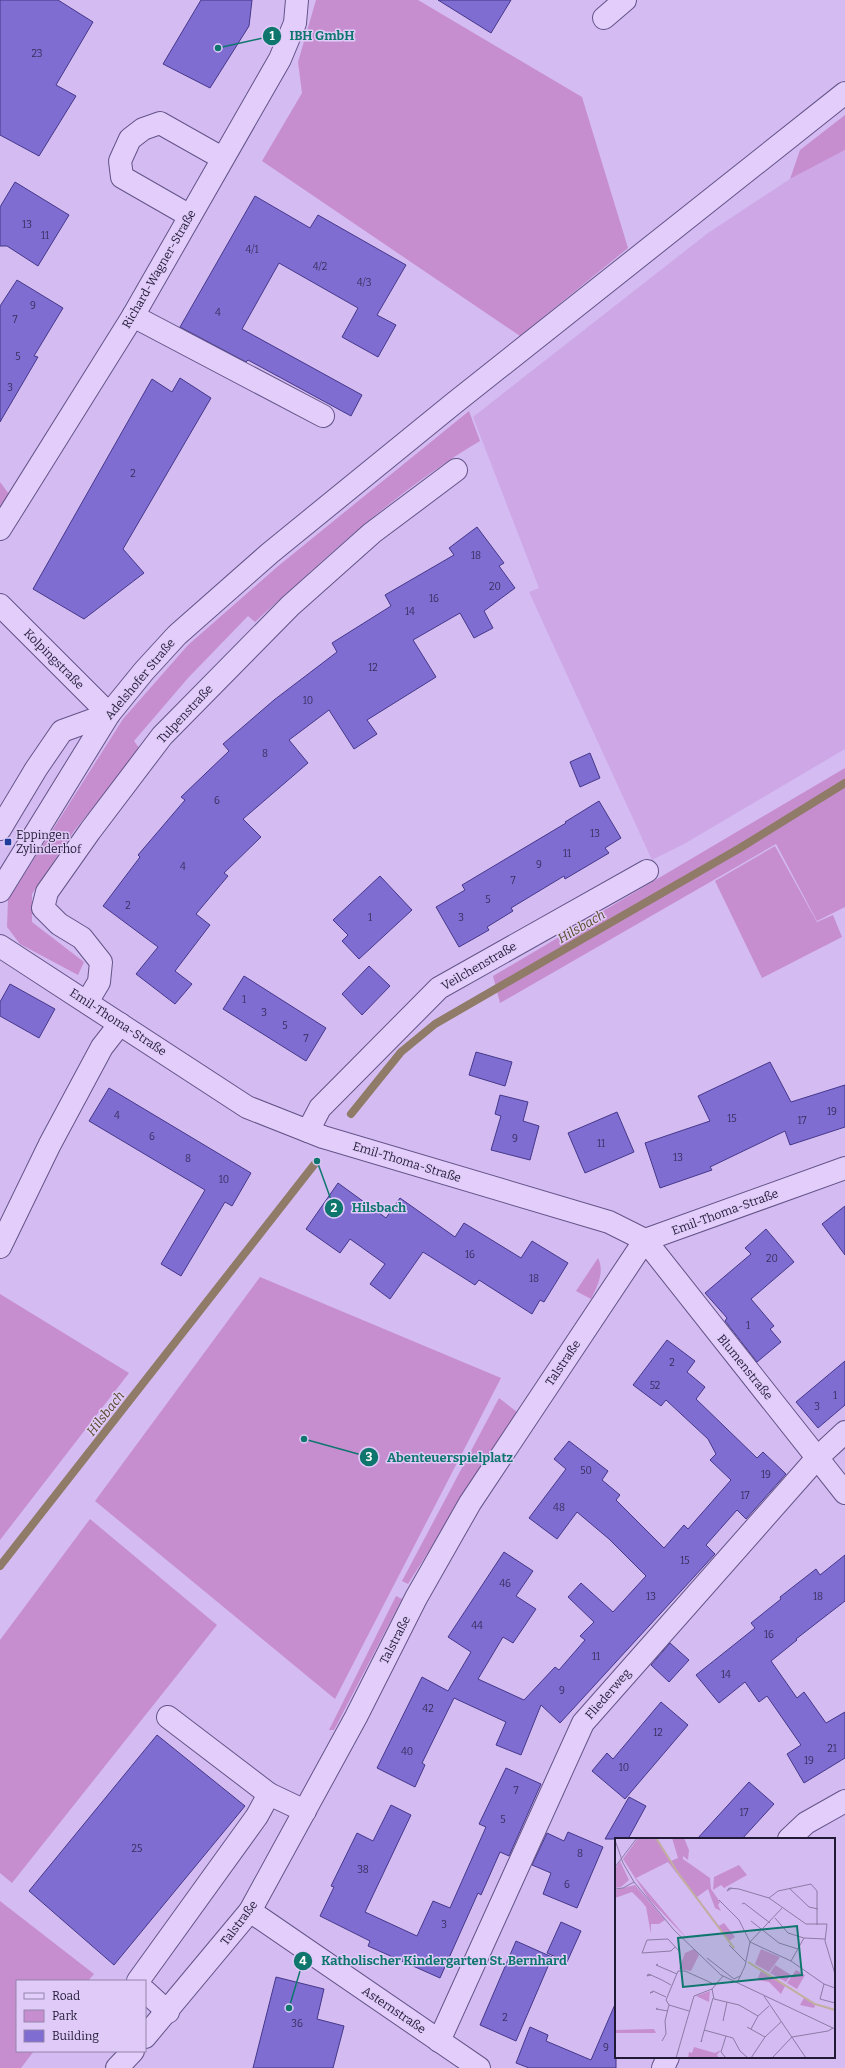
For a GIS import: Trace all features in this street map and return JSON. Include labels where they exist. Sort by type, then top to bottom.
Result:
[{"type":"street","name":"Richard-Wagner-Straße","points":[[0,529],[133,316],[222,158],[280,60],[295,23],[297,0]]},
{"type":"street","points":[[604,18],[625,0]]},
{"type":"street","name":"Adelshofer Straße","points":[[0,890],[109,714],[144,671],[177,635],[270,553],[472,390],[845,94]]},
{"type":"street","points":[[190,216],[122,177],[120,160],[130,139],[143,129],[160,123],[222,158]]},
{"type":"street","points":[[133,316],[323,416]]},
{"type":"street","name":"Tulpenstraße","points":[[87,1002],[99,982],[101,962],[82,938],[59,924],[43,908],[47,892],[90,831],[162,736],[204,692],[290,606],[372,533],[456,470]]},
{"type":"street","name":"Kolpingstraße","points":[[0,605],[109,714]]},
{"type":"street","points":[[0,829],[36,769],[62,731],[109,714]]},
{"type":"street","name":"Veilchenstraße","points":[[308,1131],[320,1108],[439,988],[647,871]]},
{"type":"street","name":"Emil-Thoma-Straße","points":[[0,946],[247,1108],[308,1131],[609,1222],[645,1240],[845,1168]]},
{"type":"street","points":[[0,1247],[46,1151],[102,1047],[120,1024]]},
{"type":"street","name":"Blumenstraße","points":[[645,1240],[845,1493]]},
{"type":"street","name":"Talstraße","points":[[146,2036],[168,2012],[250,1911],[356,1717],[416,1598],[470,1503],[645,1240]]},
{"type":"street","name":"Fliederweg","points":[[439,2041],[583,1723],[817,1458],[845,1432]]},
{"type":"street","points":[[168,1717],[269,1794],[305,1811]]},
{"type":"street","points":[[139,1980],[257,1816],[269,1794]]},
{"type":"street","points":[[790,1838],[806,1823],[845,1801]]},
{"type":"street","name":"Asternstraße","points":[[250,1911],[478,2068]]},
{"type":"street","points":[[146,1992],[168,2012]]},
{"type":"street","points":[[117,2068],[131,2052]]},
{"type":"street","points":[[663,2068],[668,2058]]},
{"type":"shaded area","points":[[845,150],[845,749],[684,844],[652,860],[529,592],[539,588],[473,417],[708,233],[790,179]]},
{"type":"green space","points":[[316,0],[418,0],[582,97],[628,248],[520,336],[262,161],[302,93],[298,62]]},
{"type":"green space","points":[[845,115],[845,150],[790,179],[800,150]]},
{"type":"green space","points":[[469,411],[480,441],[449,460],[391,503],[308,573],[255,622],[248,616],[188,678],[134,741],[140,749],[74,831],[32,894],[32,922],[84,962],[78,975],[20,944],[7,927],[8,900],[123,719],[188,645],[277,567]]},
{"type":"green space","points":[[0,482],[9,494],[0,509]]},
{"type":"green space","points":[[845,768],[845,907],[817,921],[776,844],[500,1003],[493,976]]},
{"type":"green space","points":[[775,846],[817,922],[833,915],[842,937],[762,978],[715,881]]},
{"type":"green space","points":[[598,1258],[601,1269],[598,1284],[591,1299],[576,1291]]},
{"type":"green space","points":[[260,1277],[501,1378],[335,1699],[95,1501]]},
{"type":"green space","points":[[0,1294],[129,1373],[0,1540]]},
{"type":"green space","points":[[499,1398],[517,1412],[408,1584],[402,1581]]},
{"type":"green space","points":[[90,1519],[217,1625],[12,1883],[0,1873],[0,1640]]},
{"type":"green space","points":[[396,1596],[402,1599],[334,1730],[329,1730]]},
{"type":"green space","points":[[0,1901],[94,1974],[89,1980],[16,1980],[16,2052],[33,2052],[21,2068],[0,2068]]},
{"type":"building","points":[[0,0],[58,0],[93,22],[56,85],[76,96],[39,156],[0,135]]},
{"type":"building","points":[[201,0],[252,0],[249,26],[210,88],[163,64]]},
{"type":"building","points":[[438,0],[511,0],[491,33]]},
{"type":"building","points":[[15,182],[69,215],[38,266],[7,246],[0,246],[0,207]]},
{"type":"building","points":[[255,196],[310,228],[318,215],[406,265],[377,315],[396,325],[378,357],[342,337],[358,308],[279,263],[242,329],[362,395],[351,416],[248,360],[246,362],[180,327]]},
{"type":"building","points":[[17,280],[63,308],[34,356],[38,357],[0,422],[0,306]]},
{"type":"building","points":[[180,378],[211,398],[123,549],[144,573],[84,619],[33,589],[152,379],[172,392]]},
{"type":"building","points":[[477,527],[504,563],[499,566],[515,588],[484,611],[493,628],[474,638],[460,613],[413,640],[436,677],[367,720],[377,734],[354,749],[329,710],[289,740],[308,763],[243,819],[261,837],[224,873],[228,876],[196,914],[210,925],[175,971],[192,984],[175,1004],[136,974],[158,947],[103,906],[140,857],[138,855],[185,800],[181,797],[229,751],[223,744],[274,700],[337,652],[332,643],[391,606],[385,595],[454,555],[449,548]]},
{"type":"building","points":[[590,753],[600,778],[580,787],[570,762]]},
{"type":"building","points":[[599,801],[621,838],[605,848],[609,853],[565,879],[564,876],[511,908],[513,911],[487,927],[489,930],[459,947],[436,907],[465,890],[462,885],[566,823],[565,822]]},
{"type":"building","points":[[380,876],[412,910],[359,959],[342,941],[348,935],[333,920]]},
{"type":"building","points":[[369,966],[390,986],[362,1015],[342,994]]},
{"type":"building","points":[[244,976],[326,1028],[306,1061],[223,1009]]},
{"type":"building","points":[[10,984],[55,1009],[39,1038],[0,1016],[0,1002]]},
{"type":"building","points":[[476,1052],[512,1062],[505,1086],[469,1075]]},
{"type":"building","points":[[770,1062],[791,1102],[845,1085],[845,1127],[790,1145],[785,1131],[710,1167],[712,1170],[660,1188],[645,1143],[710,1121],[698,1096]]},
{"type":"building","points":[[109,1088],[251,1173],[232,1206],[225,1202],[181,1276],[161,1264],[205,1190],[89,1121]]},
{"type":"building","points":[[500,1095],[528,1102],[523,1121],[539,1126],[530,1160],[491,1150],[501,1116],[495,1114]]},
{"type":"building","points":[[617,1112],[634,1152],[585,1173],[568,1133]]},
{"type":"building","points":[[338,1183],[386,1218],[400,1198],[455,1237],[464,1223],[521,1258],[532,1241],[568,1263],[544,1302],[540,1300],[532,1314],[479,1280],[475,1285],[423,1252],[390,1299],[370,1284],[385,1264],[350,1239],[340,1253],[306,1229]]},
{"type":"building","points":[[845,1206],[845,1255],[822,1224]]},
{"type":"building","points":[[766,1229],[794,1262],[751,1299],[774,1326],[770,1329],[781,1342],[757,1362],[725,1321],[727,1318],[705,1293],[751,1254],[745,1248]]},
{"type":"building","points":[[667,1340],[695,1361],[687,1372],[705,1387],[696,1399],[757,1458],[763,1452],[786,1474],[746,1519],[737,1510],[706,1545],[715,1554],[560,1723],[541,1705],[521,1755],[496,1745],[506,1722],[454,1698],[422,1763],[425,1765],[415,1787],[377,1768],[422,1677],[448,1691],[471,1652],[448,1637],[504,1552],[533,1571],[516,1596],[536,1609],[513,1643],[503,1637],[478,1679],[524,1700],[555,1667],[559,1670],[585,1640],[580,1636],[594,1622],[568,1597],[581,1583],[613,1612],[646,1576],[609,1539],[577,1512],[557,1539],[529,1518],[566,1469],[554,1459],[569,1441],[608,1471],[602,1480],[620,1495],[616,1500],[664,1548],[684,1525],[688,1529],[731,1480],[710,1460],[716,1454],[708,1439],[666,1400],[661,1406],[633,1385]]},
{"type":"building","points":[[845,1361],[845,1405],[818,1428],[796,1402]]},
{"type":"building","points":[[845,1555],[845,1601],[796,1639],[797,1640],[771,1661],[797,1698],[804,1692],[826,1723],[845,1712],[845,1758],[804,1783],[787,1754],[801,1745],[767,1696],[759,1702],[745,1682],[719,1703],[696,1675],[755,1628],[751,1623],[781,1599],[780,1597],[816,1569],[820,1575]]},
{"type":"building","points":[[670,1643],[689,1660],[669,1682],[651,1665]]},
{"type":"building","points":[[661,1702],[688,1725],[625,1799],[592,1771],[607,1753],[613,1759]]},
{"type":"building","points":[[157,1735],[245,1806],[114,1965],[29,1891]]},
{"type":"building","points":[[506,1768],[541,1784],[509,1856],[500,1852],[481,1895],[478,1893],[440,1978],[368,1946],[370,1941],[320,1916],[334,1887],[331,1886],[357,1833],[373,1841],[391,1805],[411,1815],[365,1912],[417,1936],[433,1901],[450,1908],[486,1827],[479,1824]]},
{"type":"building","points":[[749,1782],[774,1804],[743,1838],[698,1838]]},
{"type":"building","points":[[629,1797],[646,1806],[629,1838],[605,1839]]},
{"type":"building","points":[[568,1832],[603,1847],[577,1908],[543,1894],[551,1873],[532,1865],[547,1833],[564,1841]]},
{"type":"building","points":[[561,1922],[581,1931],[567,1962],[547,1953]]},
{"type":"building","points":[[516,1941],[552,1957],[516,2041],[480,2025]]},
{"type":"building","points":[[276,1977],[324,1989],[317,2019],[344,2026],[333,2068],[253,2068]]},
{"type":"building","points":[[615,2004],[616,2068],[529,2068],[516,2063],[530,2027],[548,2035],[546,2041],[591,2060]]},
{"type":"waterway","name":"Hilsbach","points":[[351,1114],[401,1052],[435,1024],[740,848],[845,783]]},
{"type":"waterway","name":"Hilsbach","points":[[0,1566],[317,1161]]},
{"type":"place","name":"IBH GmbH","points":[[218,48]]},
{"type":"place","name":"Eppingen Zylinderhof","points":[[8,842]]},
{"type":"place","name":"Hilsbach","points":[[317,1161]]},
{"type":"place","name":"Abenteuerspielplatz","points":[[304,1439]]},
{"type":"place","name":"Katholischer Kindergarten St. Bernhard","points":[[289,2008]]}]
